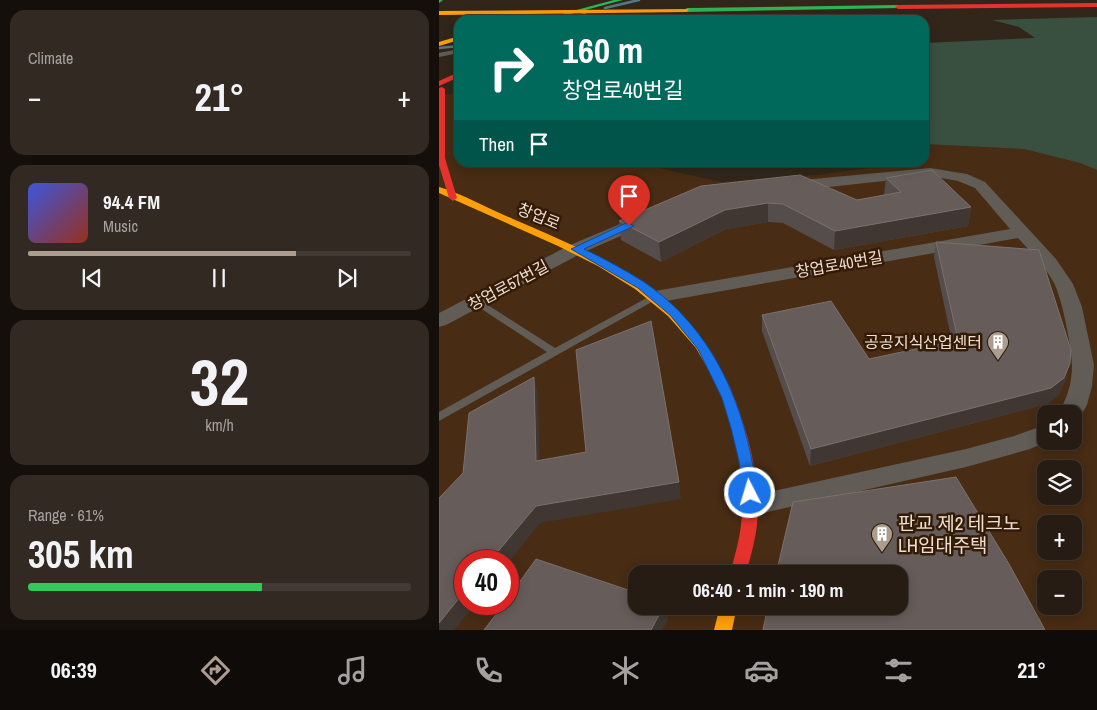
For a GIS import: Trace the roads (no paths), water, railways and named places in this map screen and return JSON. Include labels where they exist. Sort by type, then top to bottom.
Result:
[{"type":"main road","points":[[562,15],[620,0]]},
{"type":"main road","points":[[608,15],[647,4],[668,2],[1097,12]]},
{"type":"main road","points":[[891,15],[1097,5]]},
{"type":"main road","points":[[439,13],[981,10]]},
{"type":"main road","points":[[786,15],[981,10]]},
{"type":"main road","points":[[439,22],[454,21]]},
{"type":"main road","points":[[440,87],[454,77]]},
{"type":"main road","points":[[440,87],[454,83]]},
{"type":"main road","points":[[440,87],[441,158],[453,198]]},
{"type":"main road","name":"창업로","points":[[439,192],[576,249],[627,276],[674,313],[704,347],[728,398],[746,461],[750,506],[749,525],[740,565]]},
{"type":"main road","points":[[723,630],[727,615]]},
{"type":"street","points":[[773,188],[908,173],[945,173],[967,178],[980,186],[1055,269],[1064,284],[1072,308],[1083,373],[1078,397],[1074,405]]},
{"type":"street","points":[[576,249],[656,214]]},
{"type":"street","name":"창업로40번길","points":[[655,297],[1022,232]]},
{"type":"street","name":"창업로57번길","points":[[439,321],[576,249]]},
{"type":"street","points":[[750,506],[966,458],[1037,436]]},
{"type":"lane","points":[[439,55],[454,52]]},
{"type":"lane","points":[[439,417],[655,297]]},
{"type":"lane","points":[[477,302],[554,352]]},
{"type":"waterway","points":[[605,8],[639,0]]},
{"type":"waterway","points":[[581,15],[585,14]]},
{"type":"waterway","points":[[439,48],[454,46]]},
{"type":"place","name":"공공지식산업센터","points":[[998,361]]},
{"type":"place","name":"판교 제2 테크노 LH임대주택","points":[[882,553]]}]
